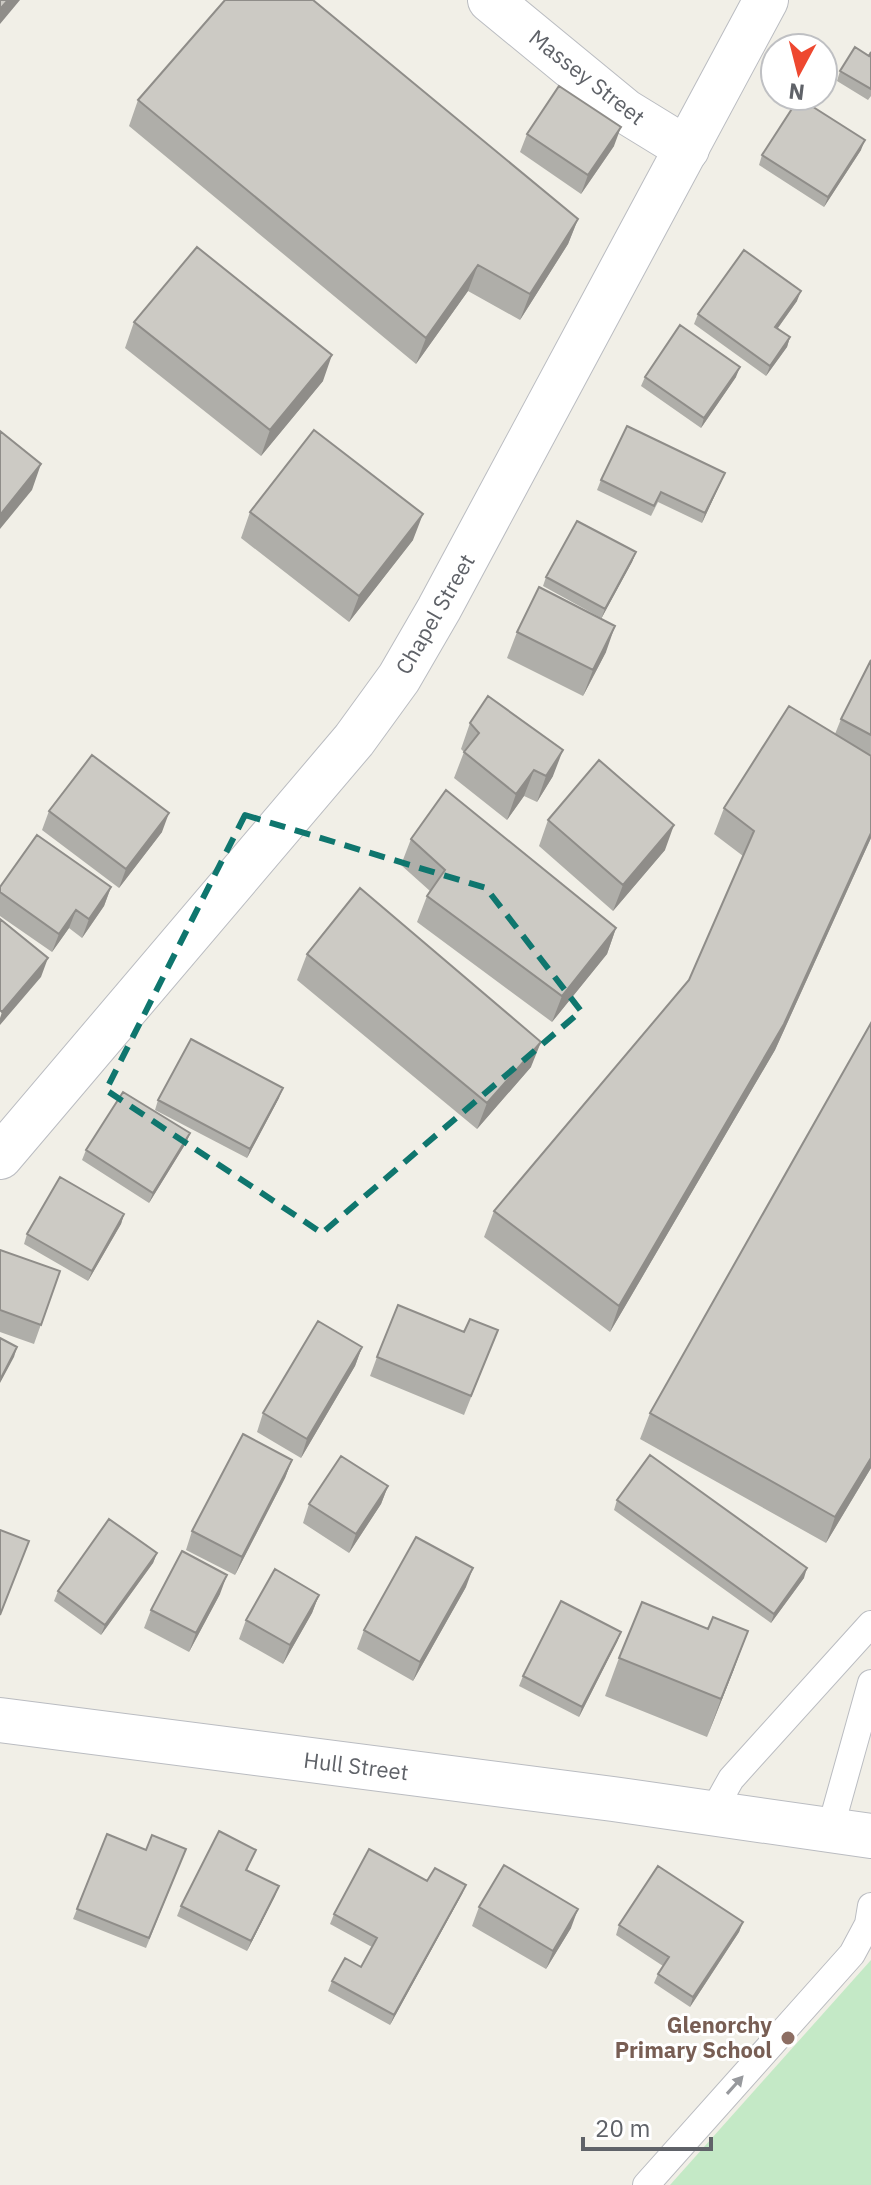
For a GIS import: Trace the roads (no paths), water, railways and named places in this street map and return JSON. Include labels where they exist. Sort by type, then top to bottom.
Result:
[{"type":"street","name":"Massey Street","points":[[490,0],[625,111],[687,149]]},
{"type":"street","name":"Chapel Street","points":[[0,1157],[354,740],[399,678],[479,537],[766,0]]},
{"type":"street","name":"Hull Street","points":[[0,1720],[850,1833]]},
{"type":"lane","points":[[712,1813],[731,1779],[871,1624]]},
{"type":"lane","points":[[850,1833],[871,1683]]},
{"type":"lane","points":[[646,2185],[852,1954],[868,1924],[871,1906]]},
{"type":"place","name":"Glenorchy Primary School","points":[[788,2038]]}]
